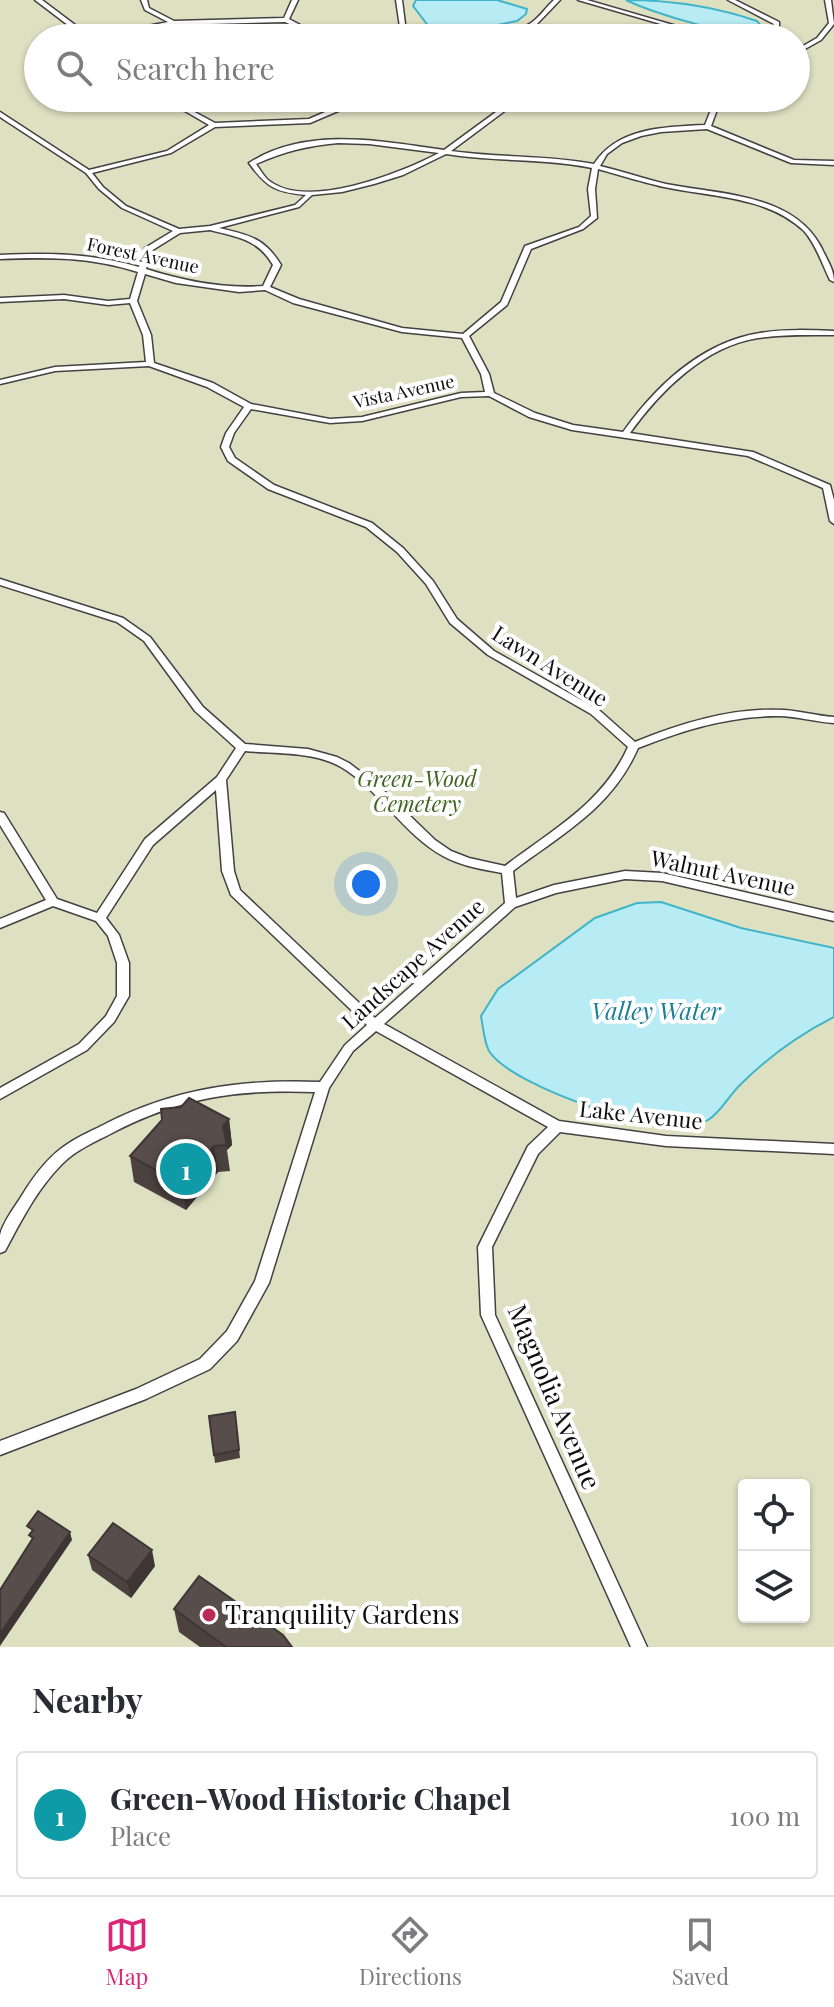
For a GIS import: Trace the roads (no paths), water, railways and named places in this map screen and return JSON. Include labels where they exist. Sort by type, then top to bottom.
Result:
[{"type":"lane","points":[[38,0],[71,24]]},
{"type":"lane","points":[[144,0],[147,9],[172,23]]},
{"type":"lane","points":[[286,20],[295,0]]},
{"type":"lane","points":[[399,0],[402,24]]},
{"type":"lane","points":[[532,24],[557,0]]},
{"type":"lane","points":[[581,0],[666,24]]},
{"type":"lane","points":[[731,0],[777,24]]},
{"type":"lane","points":[[810,44],[819,39],[832,23],[828,0]]},
{"type":"lane","points":[[167,24],[286,20],[294,24]]},
{"type":"lane","points":[[191,112],[214,125],[293,124],[331,112]]},
{"type":"lane","points":[[500,112],[444,153],[384,181],[309,196],[278,187],[256,174],[252,163],[284,148],[323,142],[367,142],[444,153],[593,166],[777,210],[817,238],[834,280]]},
{"type":"lane","points":[[708,127],[713,112]]},
{"type":"lane","points":[[0,114],[88,172],[101,188],[124,207],[178,231]]},
{"type":"lane","points":[[88,172],[169,152],[214,125]]},
{"type":"lane","points":[[834,163],[793,162],[708,127],[627,139],[605,151],[593,166],[590,196],[595,217],[581,228],[528,248],[504,303],[465,336],[485,374],[490,394],[532,415],[572,427],[750,454],[830,486],[834,521]]},
{"type":"lane","points":[[0,382],[55,369],[150,364],[147,335],[133,301],[148,250],[178,231],[210,228],[297,206],[309,196]]},
{"type":"lane","points":[[210,228],[251,238],[270,253],[277,265],[266,288]]},
{"type":"lane","name":"Forest Avenue","points":[[0,257],[57,255],[111,261],[176,281],[239,290],[266,288],[296,301],[402,330],[465,336]]},
{"type":"lane","points":[[0,300],[64,297],[108,303],[133,301]]},
{"type":"lane","points":[[624,436],[639,412],[662,390],[719,347],[758,335],[834,333]]},
{"type":"lane","name":"Vista Avenue","points":[[150,364],[210,385],[249,406],[330,421],[362,419],[461,395],[490,394]]},
{"type":"lane","name":"Lawn Avenue","points":[[249,406],[230,433],[225,447],[231,459],[271,487],[369,525],[400,550],[430,583],[453,621],[491,653],[595,712],[634,746]]},
{"type":"lane","points":[[0,582],[120,620],[147,639],[192,700],[242,747],[316,754],[345,765],[381,794],[420,834],[445,851],[464,861],[507,870],[600,800],[621,777],[634,746],[663,733],[708,721],[779,713],[834,720]]},
{"type":"lane","points":[[100,918],[149,842],[221,780],[242,747]]},
{"type":"lane","name":"Lake Avenue","points":[[221,780],[228,871],[235,892],[374,1024],[557,1126],[666,1141],[834,1149]]},
{"type":"lane","points":[[0,816],[53,902],[100,918],[113,935],[123,963],[123,996],[110,1019],[83,1047],[0,1094]]},
{"type":"lane","name":"Landscape Avenue","points":[[0,1448],[141,1394],[205,1364],[232,1336],[262,1283],[323,1087],[349,1048],[511,904],[507,870]]},
{"type":"lane","name":"Walnut Avenue","points":[[511,904],[554,889],[625,875],[662,877],[834,917]]},
{"type":"lane","points":[[0,924],[53,902]]},
{"type":"lane","points":[[0,1247],[37,1187],[67,1151],[120,1122],[187,1095],[262,1084],[323,1087]]},
{"type":"lane","name":"Magnolia Avenue","points":[[557,1126],[533,1150],[485,1247],[488,1315],[639,1647]]},
{"type":"water","points":[[416,0],[497,0],[527,9],[526,14],[517,21],[502,24],[427,24],[413,6]]},
{"type":"water","points":[[626,0],[709,8],[759,24],[695,24]]},
{"type":"water","name":"Valley Water","points":[[661,902],[741,928],[834,948],[834,1017],[762,1064],[708,1120],[689,1125],[662,1124],[593,1108],[527,1080],[503,1065],[489,1051],[481,1016],[498,989],[595,918],[637,903]]},
{"type":"place","name":"Green-Wood Historic Chapel","points":[[186,1169]]},
{"type":"place","name":"Tranquility Gardens","points":[[209,1615]]},
{"type":"park label","name":"Green-Wood Cemetery","points":[[417,792]]}]
